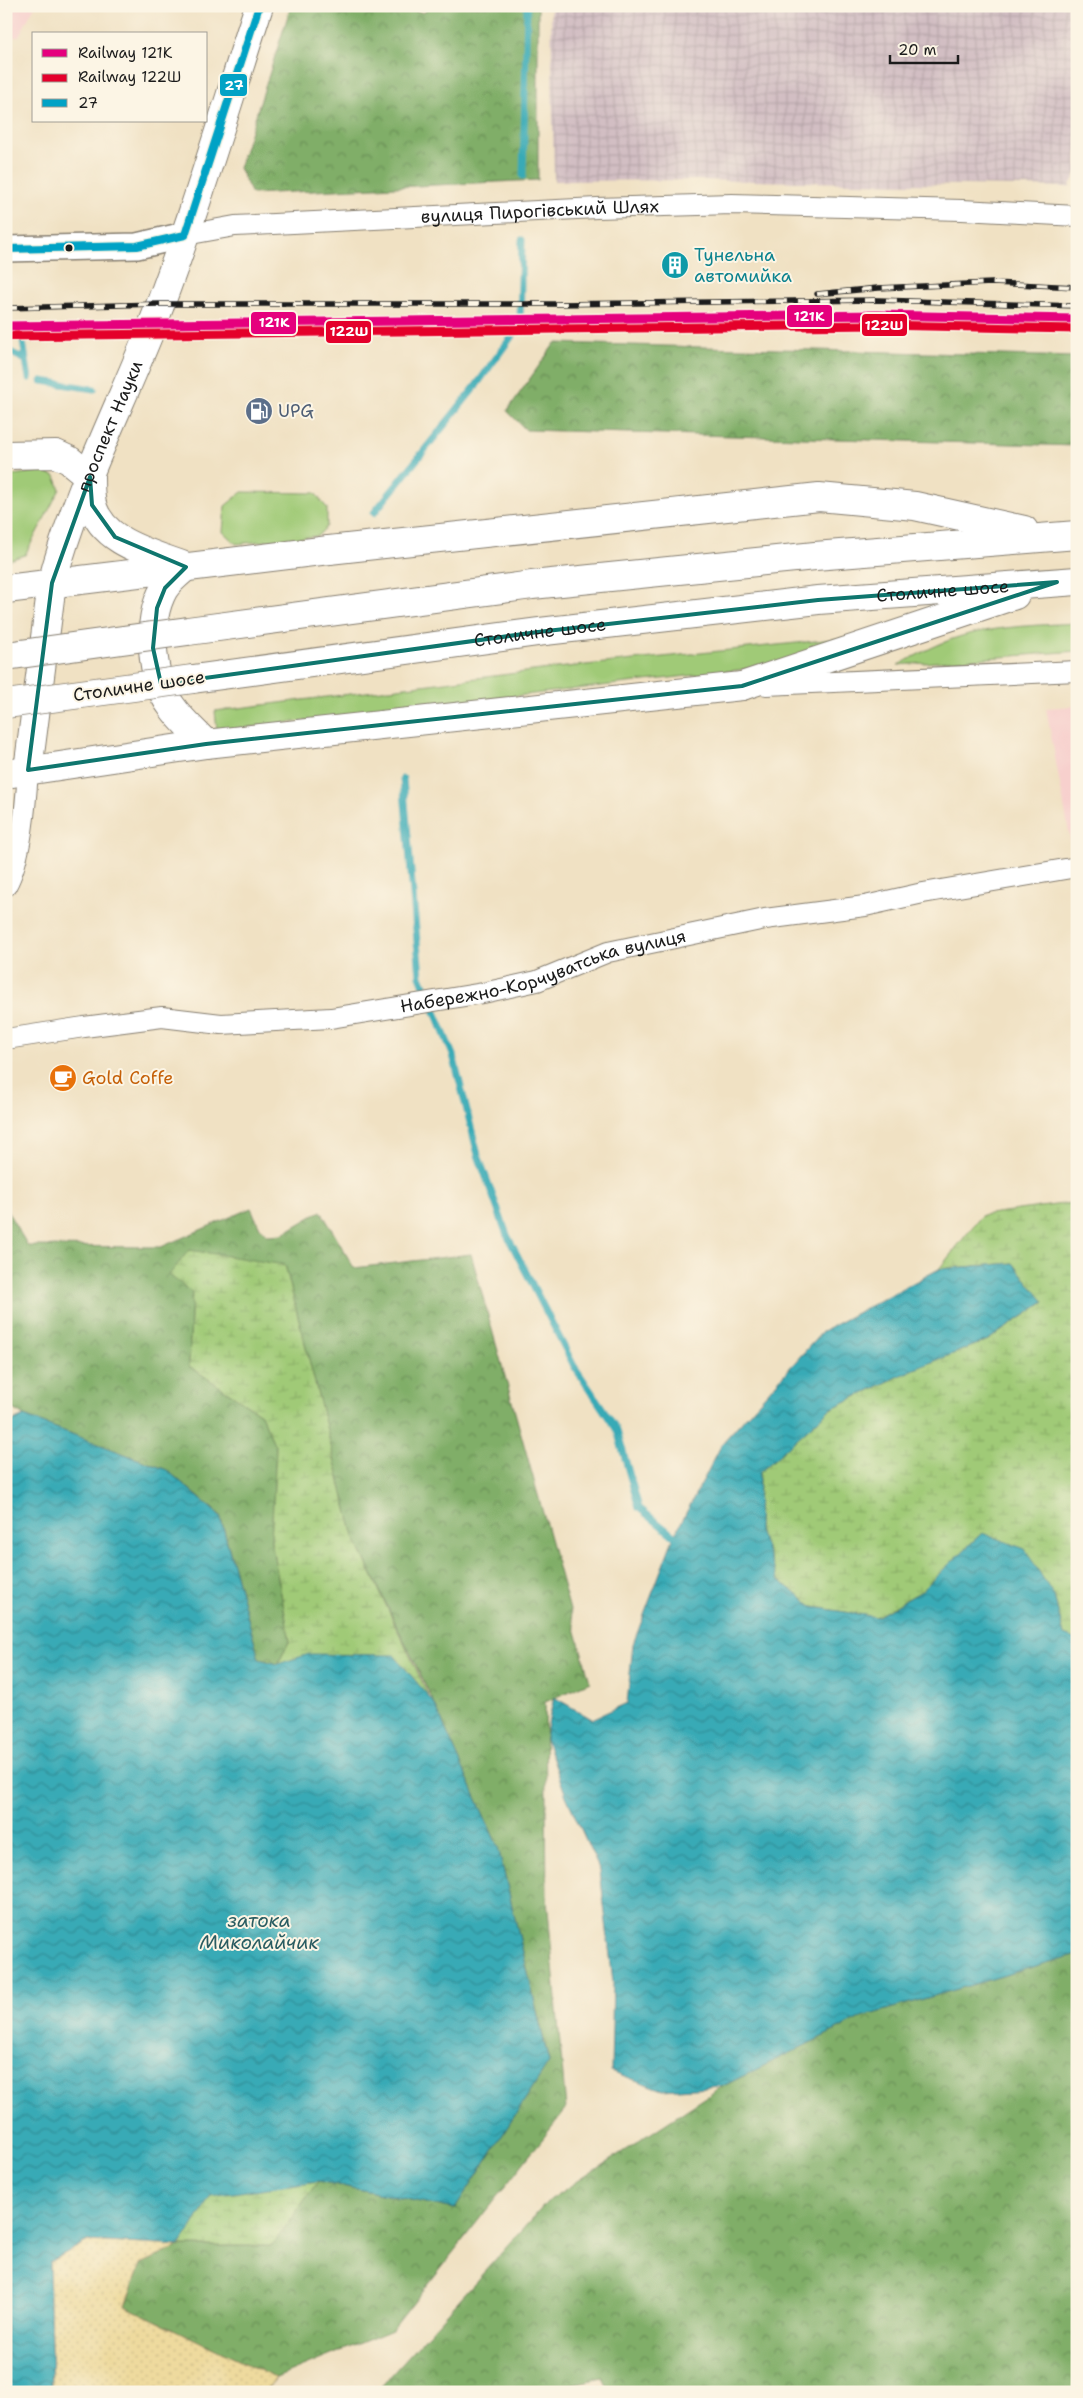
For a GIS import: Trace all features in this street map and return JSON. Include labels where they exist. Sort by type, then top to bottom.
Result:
[{"type":"main road","name":"проспект Науки","points":[[17,772],[52,583],[59,558],[153,324],[185,235],[259,6]]},
{"type":"main road","points":[[6,455],[56,454],[69,460],[90,477],[92,504],[100,520],[115,538],[186,567]]},
{"type":"main road","points":[[6,589],[329,550],[819,497],[916,506],[1064,535]]},
{"type":"main road","points":[[6,656],[532,585],[814,556],[1064,535]]},
{"type":"main road","points":[[186,567],[165,588],[157,608],[153,648],[155,670],[171,707],[206,744]]},
{"type":"main road","points":[[17,772],[206,744],[742,686],[1067,581]]},
{"type":"main road","name":"Столичне шосе","points":[[6,704],[538,632],[818,600],[1067,581]]},
{"type":"street","name":"вулиця Пирогівський Шлях","points":[[6,249],[136,246],[235,226],[597,208],[732,204],[962,210],[1077,216]]},
{"type":"street","points":[[742,686],[1077,671]]},
{"type":"street","points":[[6,886],[12,875],[26,805],[17,772]]},
{"type":"street","name":"Набережно-Корчуватська вулиця","points":[[6,1039],[162,1017],[221,1024],[331,1018],[421,1004],[537,981],[608,952],[756,921],[865,906],[923,893],[1077,867]]},
{"type":"highlighted area","points":[[90,477],[92,505],[115,537],[186,567],[165,588],[157,608],[153,648],[161,684],[538,632],[818,600],[1057,582],[742,686],[206,744],[28,770],[52,583]]},
{"type":"shaded area","points":[[6,6],[35,6],[19,36],[6,39]]},
{"type":"shaded area","points":[[551,6],[1077,6],[1077,172],[1069,187],[699,180],[554,181]]},
{"type":"shaded area","points":[[1077,706],[1077,859],[1074,860],[1046,708]]},
{"type":"green space","points":[[291,6],[398,6],[424,13],[429,6],[538,6],[538,180],[252,194],[239,168]]},
{"type":"green space","points":[[555,343],[1077,357],[1077,446],[526,430],[507,411]]},
{"type":"green space","points":[[41,471],[55,476],[60,489],[25,555],[6,561],[6,476]]},
{"type":"green space","points":[[242,492],[315,493],[327,508],[327,526],[318,536],[236,544],[223,532],[225,506]]},
{"type":"green space","points":[[1077,623],[1077,651],[898,665],[942,643],[969,634],[1036,625]]},
{"type":"green space","points":[[854,637],[764,667],[217,731],[215,711],[557,668]]},
{"type":"green space","points":[[1077,1202],[1077,1640],[1064,1635],[1054,1596],[982,1533],[920,1592],[876,1617],[813,1607],[778,1579],[758,1528],[759,1473],[830,1409],[912,1370],[988,1340],[1043,1303],[1013,1263],[939,1269],[982,1215]]},
{"type":"green space","points":[[251,1208],[260,1228],[268,1235],[282,1234],[321,1211],[354,1268],[471,1254],[590,1682],[545,1702],[547,1899],[566,2109],[392,2330],[276,2378],[125,2306],[141,2264],[180,2246],[272,2246],[318,2181],[455,2209],[549,2061],[498,1847],[434,1703],[354,1537],[285,1265],[192,1292],[189,1366],[261,1414],[276,1448],[271,1541],[290,1640],[278,1664],[259,1659],[220,1515],[167,1470],[24,1416],[6,1405],[6,1209],[28,1246],[161,1247]]},
{"type":"green space","points":[[189,1250],[285,1265],[354,1537],[470,1784],[278,1664],[290,1640],[271,1541],[276,1448],[261,1414],[189,1366],[192,1292],[169,1275]]},
{"type":"green space","points":[[1077,1954],[1077,2392],[610,2392],[603,2378],[530,2392],[376,2392],[549,2200],[723,2086],[862,2017]]},
{"type":"green space","points":[[549,2062],[455,2209],[318,2181],[272,2246],[180,2246],[176,2214],[181,2150]]},
{"type":"sand","points":[[88,2241],[180,2246],[141,2264],[125,2306],[276,2378],[266,2392],[52,2392],[49,2262]]},
{"type":"water","points":[[1013,1263],[1044,1302],[988,1340],[912,1370],[830,1409],[759,1473],[758,1528],[778,1579],[813,1607],[877,1617],[920,1592],[982,1533],[1025,1549],[1054,1596],[1064,1635],[1077,1640],[1077,1954],[862,2017],[723,2086],[662,2090],[611,2071],[613,1982],[600,1871],[566,1796],[545,1737],[554,1697],[592,1719],[627,1703],[633,1644],[674,1536],[723,1442],[823,1331],[939,1269]]},
{"type":"water","name":"затока Миколайчик","points":[[24,1416],[167,1470],[220,1516],[259,1659],[278,1664],[309,1654],[394,1655],[434,1703],[498,1847],[549,2062],[455,2209],[318,2181],[211,2196],[180,2246],[88,2241],[49,2262],[52,2392],[6,2392],[6,1424]]},
{"type":"waterway","points":[[523,176],[527,6]]},
{"type":"waterway","points":[[374,513],[475,387],[520,325],[522,240]]},
{"type":"waterway","points":[[23,342],[29,378]]},
{"type":"waterway","points":[[6,350],[24,359]]},
{"type":"waterway","points":[[42,381],[94,389]]},
{"type":"waterway","points":[[403,779],[420,976],[453,1055],[478,1155],[507,1235],[574,1366],[617,1430],[639,1508],[674,1536]]},
{"type":"railway","points":[[817,294],[878,288],[992,283],[1077,287]]},
{"type":"railway","points":[[6,308],[159,304],[557,304],[878,300],[1077,306]]},
{"type":"rail line","name":"121К","points":[[6,326],[878,315],[1077,319]]},
{"type":"rail line","name":"122Ш","points":[[6,336],[878,325],[1077,329]]},
{"type":"transit line","name":"27","points":[[185,235],[259,6]]},
{"type":"transit line","name":"27","points":[[6,249],[137,246],[185,235]]},
{"type":"place","name":"Тунельна автомийка","points":[[675,265]]},
{"type":"place","name":"UPG","points":[[259,411]]},
{"type":"place","name":"Gold Coffe","points":[[63,1078]]}]
